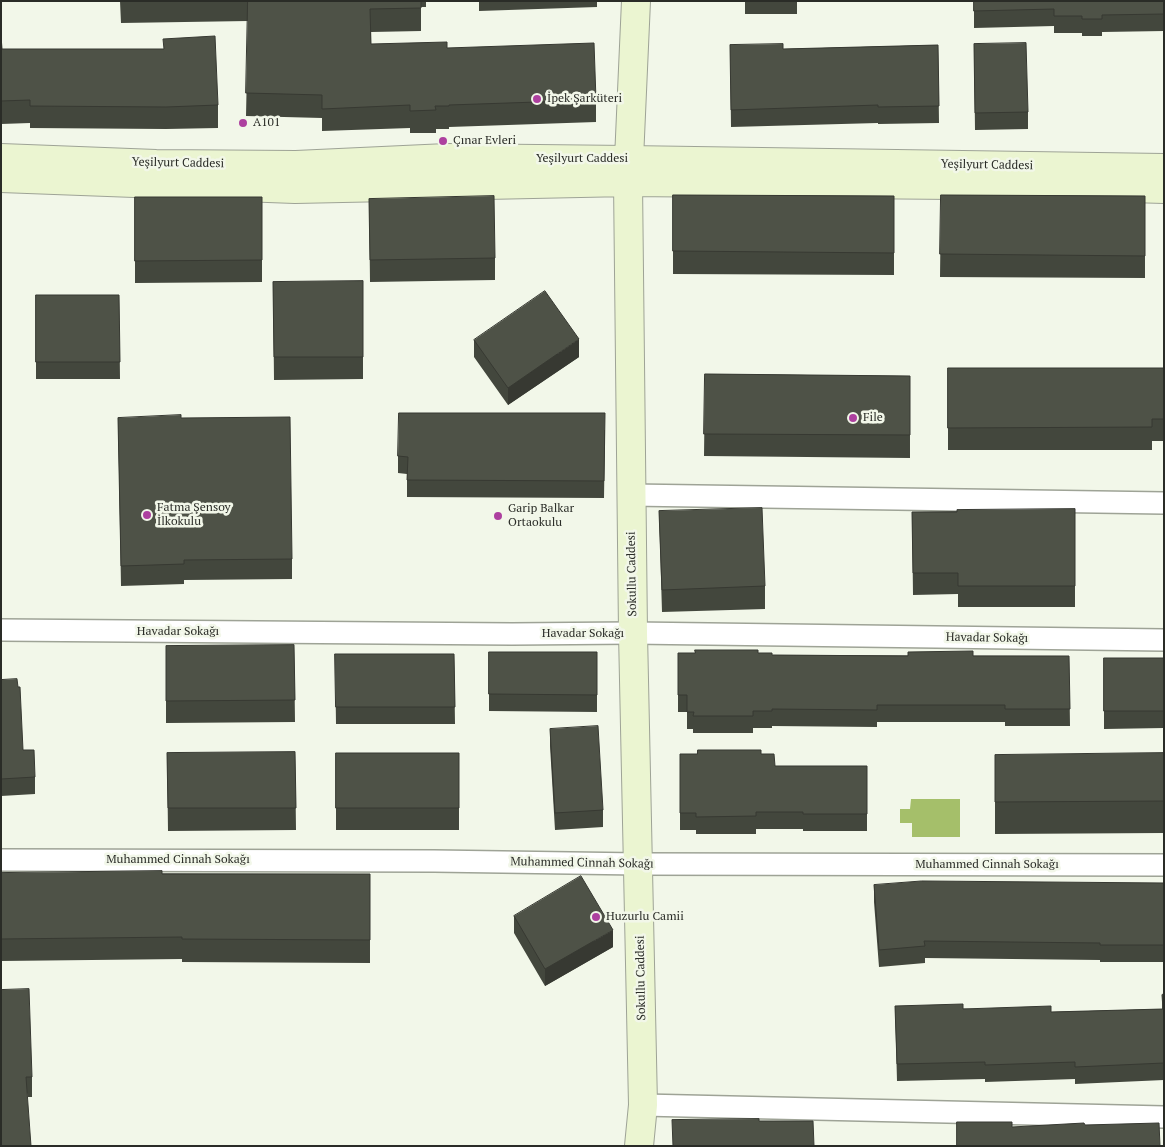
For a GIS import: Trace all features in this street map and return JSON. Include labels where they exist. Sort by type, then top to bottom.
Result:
[{"type":"main road","name":"Sokullu Caddesi","points":[[636,1],[628,171],[633,633],[643,1105],[639,1146]]},
{"type":"main road","name":"Yeşilyurt Caddesi","points":[[1,158],[156,164],[296,165],[447,158],[628,171],[1164,189]]},
{"type":"main road","name":"Yeşilyurt Caddesi","points":[[1,178],[312,189],[628,171],[1164,168]]},
{"type":"street","points":[[631,495],[1164,503]]},
{"type":"street","name":"Havadar Sokağı","points":[[1,630],[502,634],[633,633],[1164,640]]},
{"type":"street","name":"Muhammed Cinnah Sokağı","points":[[1,860],[1164,865]]},
{"type":"street","points":[[643,1105],[1164,1117]]},
{"type":"shaded area","points":[[911,799],[960,799],[960,837],[912,837],[912,823],[900,823],[900,809],[910,809]]},
{"type":"building","points":[[248,1],[421,1],[421,8],[370,9],[371,44],[447,42],[447,48],[594,43],[596,100],[449,105],[435,106],[436,110],[410,111],[410,105],[322,109],[322,95],[246,93]]},
{"type":"building","points":[[974,1],[1164,1],[1164,14],[1102,15],[1102,19],[1082,19],[1082,16],[1054,16],[1054,9],[974,11]]},
{"type":"building","points":[[1,36],[2,49],[164,49],[163,39],[215,36],[218,105],[166,107],[30,106],[30,100],[1,101]]},
{"type":"building","points":[[1026,43],[1028,112],[975,113],[974,44]]},
{"type":"building","points":[[783,44],[783,49],[938,45],[939,106],[878,107],[878,105],[731,110],[730,45]]},
{"type":"building","points":[[673,195],[894,196],[894,253],[673,251]]},
{"type":"building","points":[[941,195],[1145,196],[1145,256],[940,254]]},
{"type":"building","points":[[494,196],[495,258],[370,260],[369,199]]},
{"type":"building","points":[[135,197],[262,197],[262,260],[135,261]]},
{"type":"building","points":[[363,281],[363,357],[274,357],[273,282]]},
{"type":"building","points":[[545,291],[579,339],[508,388],[474,340]]},
{"type":"building","points":[[36,295],[119,295],[120,362],[36,362]]},
{"type":"building","points":[[948,368],[1164,368],[1164,419],[1152,419],[1152,427],[948,428]]},
{"type":"building","points":[[705,374],[910,376],[910,435],[704,434]]},
{"type":"building","points":[[399,413],[605,413],[604,481],[407,480],[408,457],[398,456]]},
{"type":"building","points":[[181,415],[181,418],[290,417],[292,559],[184,560],[184,564],[121,566],[118,418]]},
{"type":"building","points":[[762,508],[765,586],[662,590],[659,511]]},
{"type":"building","points":[[1075,509],[1075,586],[958,586],[958,573],[913,573],[912,512]]},
{"type":"building","points":[[294,645],[295,700],[166,701],[166,646]]},
{"type":"building","points":[[695,650],[758,650],[758,653],[772,653],[772,655],[908,656],[908,652],[973,651],[973,656],[1069,656],[1070,709],[1005,709],[1005,705],[877,705],[877,710],[772,709],[772,711],[753,711],[753,716],[693,716],[694,712],[687,712],[687,695],[678,695],[678,653],[695,653]]},
{"type":"building","points":[[489,652],[597,652],[597,695],[489,694]]},
{"type":"building","points":[[335,654],[454,654],[455,707],[336,707]]},
{"type":"building","points":[[1104,658],[1164,658],[1164,711],[1104,711]]},
{"type":"building","points":[[17,679],[18,687],[20,687],[23,750],[34,750],[35,777],[1,779],[1,680]]},
{"type":"building","points":[[598,726],[603,810],[555,813],[550,729]]},
{"type":"building","points":[[698,750],[761,750],[761,754],[774,754],[775,766],[867,766],[867,814],[756,812],[756,816],[696,817],[696,813],[680,813],[680,754],[697,754]]},
{"type":"building","points":[[295,752],[296,808],[168,808],[167,753]]},
{"type":"building","points":[[336,753],[459,753],[459,808],[336,808]]},
{"type":"building","points":[[1164,753],[1164,801],[995,802],[995,755]]},
{"type":"building","points":[[162,871],[162,874],[370,874],[370,940],[182,939],[182,937],[1,939],[1,873]]},
{"type":"building","points":[[581,876],[613,930],[545,969],[514,916]]},
{"type":"building","points":[[922,881],[1164,883],[1164,945],[924,941],[925,946],[879,950],[874,885]]},
{"type":"building","points":[[29,989],[32,1077],[26,1077],[31,1146],[1,1146],[1,990]]},
{"type":"building","points":[[1164,994],[1164,1063],[1075,1067],[1075,1062],[985,1065],[985,1062],[897,1064],[895,1006],[963,1004],[963,1009],[1051,1006],[1051,1012],[1163,1009],[1162,995]]},
{"type":"building","points":[[759,1119],[759,1121],[813,1121],[814,1146],[673,1146],[672,1120]]},
{"type":"building","points":[[957,1122],[1012,1122],[1012,1127],[1084,1123],[1085,1125],[1159,1123],[1160,1146],[957,1146]]},
{"type":"place","name":"İpek Şarküteri","points":[[537,99]]},
{"type":"place","name":"A101","points":[[243,123]]},
{"type":"place","name":"Çınar Evleri","points":[[443,141]]},
{"type":"place","name":"File","points":[[853,418]]},
{"type":"place","name":"Fatma Şensoy İlkokulu","points":[[147,515]]},
{"type":"place","name":"Garip Balkar Ortaokulu","points":[[498,516]]},
{"type":"place","name":"Huzurlu Camii","points":[[596,917]]}]
